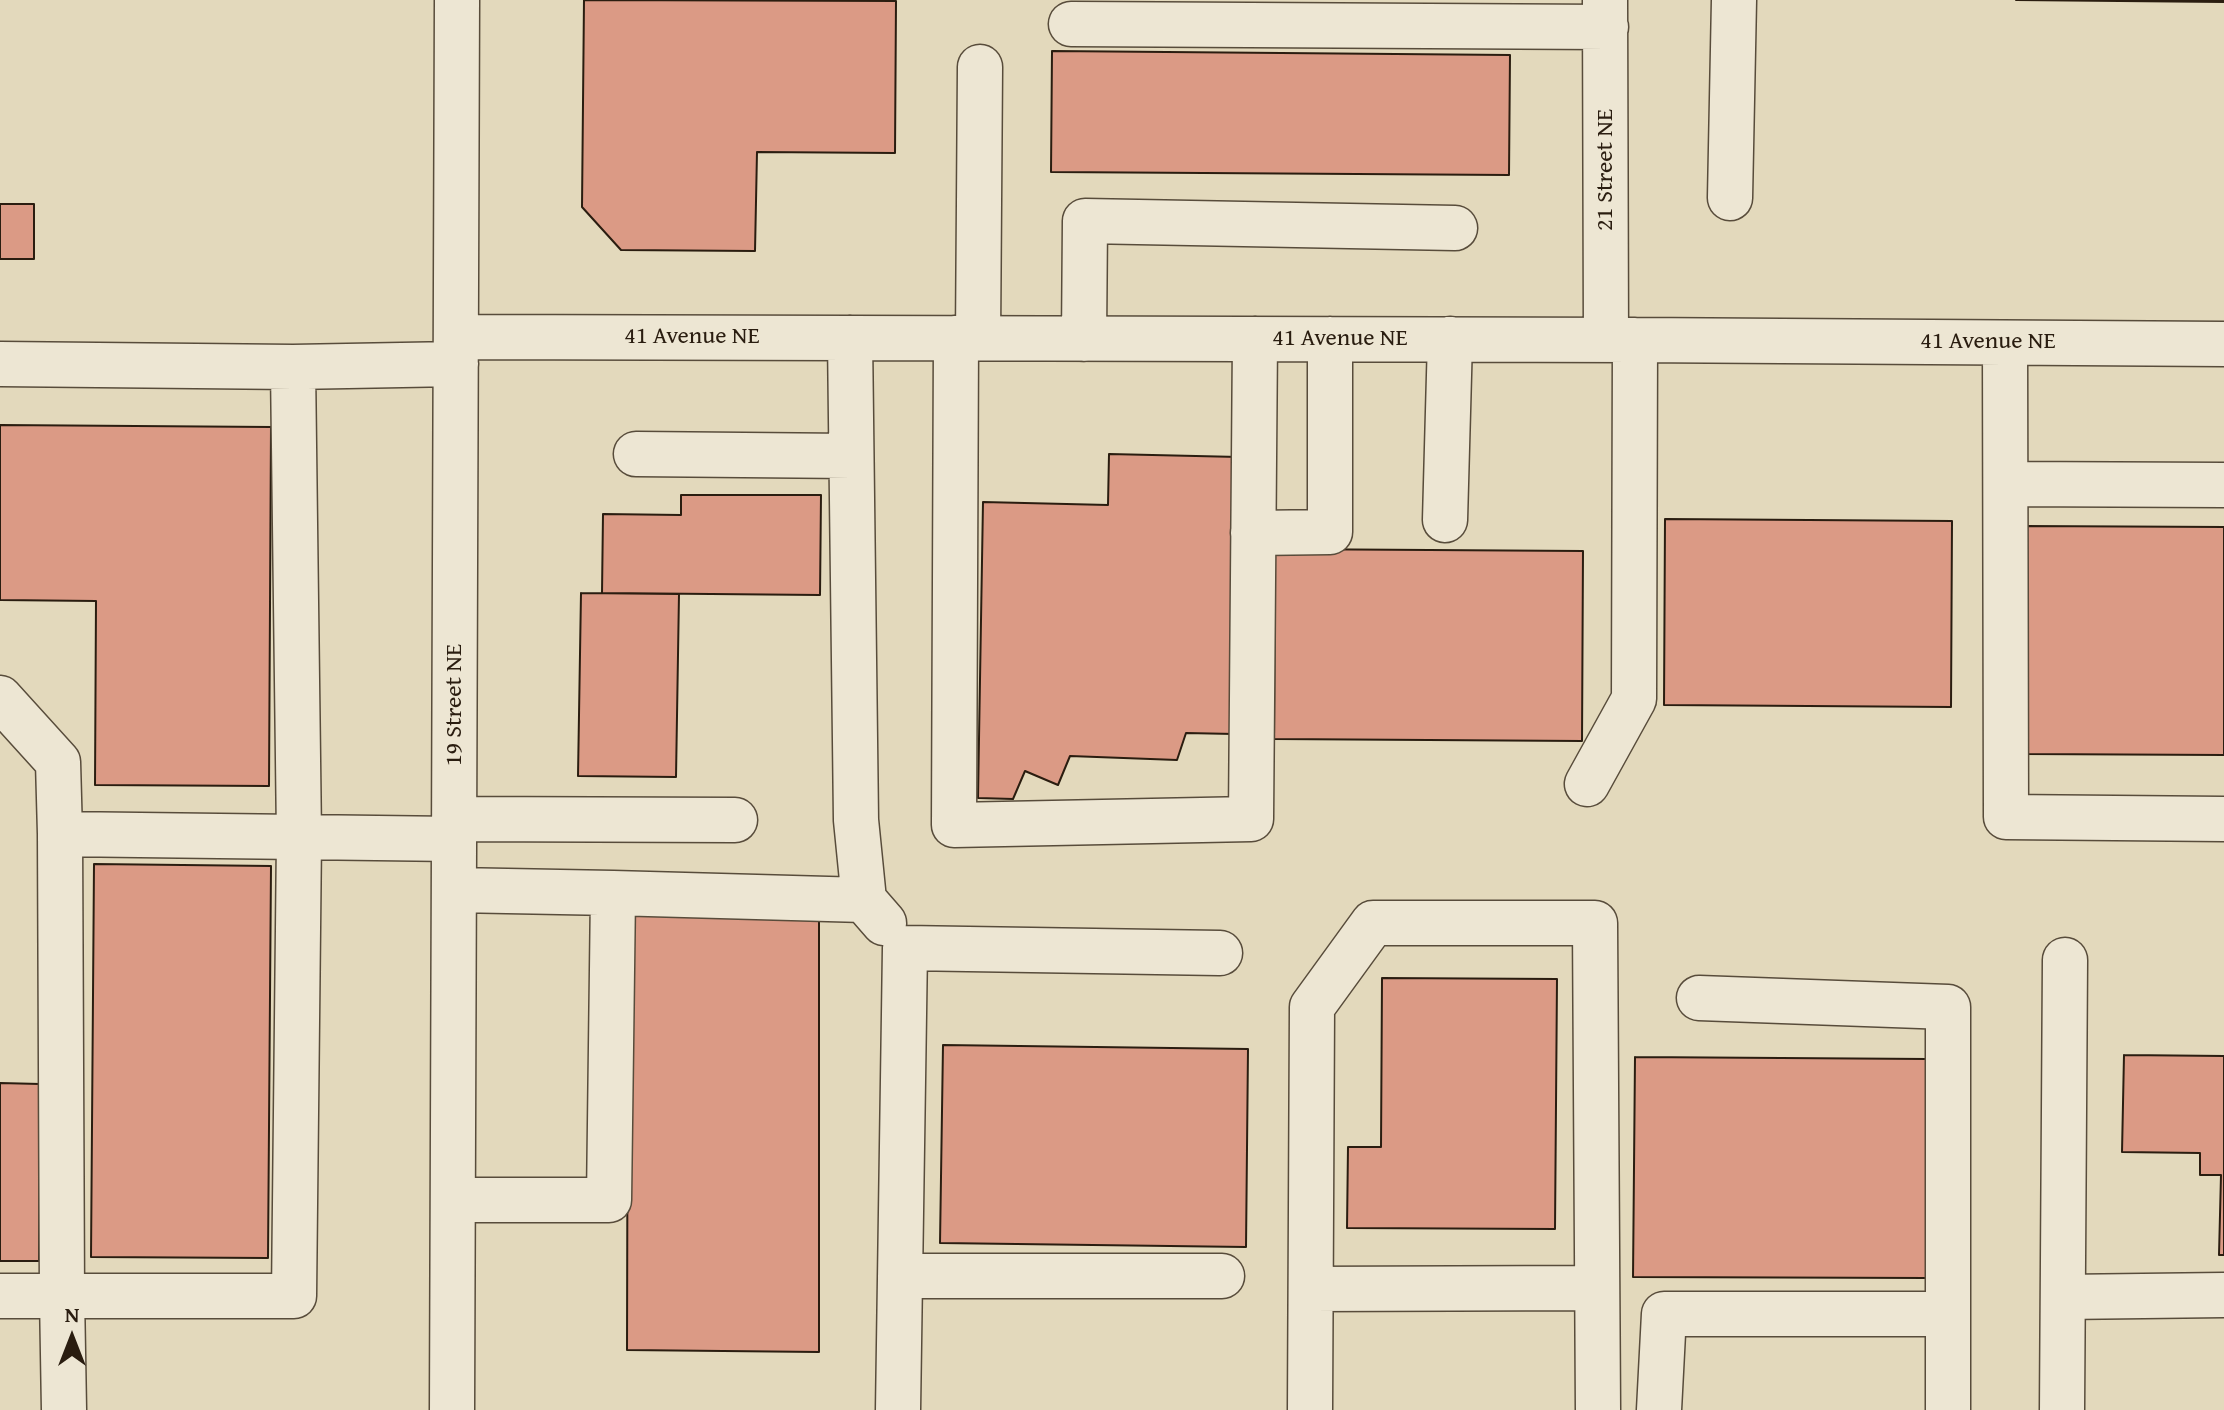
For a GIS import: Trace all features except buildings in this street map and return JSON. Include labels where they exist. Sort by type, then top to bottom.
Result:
[{"type":"street","name":"19 Street NE","points":[[452,1410],[457,0]]},
{"type":"street","points":[[1730,198],[1734,0]]},
{"type":"street","points":[[1071,24],[1606,14]]},
{"type":"street","name":"21 Street NE","points":[[1587,784],[1634,699],[1606,14]]},
{"type":"street","points":[[980,67],[967,338],[954,825],[1251,819],[1255,339]]},
{"type":"street","points":[[1084,339],[1085,221],[1455,228]]},
{"type":"street","name":"41 Avenue NE","points":[[0,364],[293,367],[456,350],[850,338],[2224,344]]},
{"type":"street","points":[[850,338],[856,820],[864,900],[905,948],[898,1410]]},
{"type":"street","points":[[1253,533],[1330,532],[1330,339]]},
{"type":"street","points":[[1445,520],[1450,339]]},
{"type":"street","points":[[2005,343],[2006,817],[2224,819]]},
{"type":"street","points":[[0,1296],[294,1296],[299,837],[293,367]]},
{"type":"street","points":[[636,454],[851,456]]},
{"type":"street","points":[[2006,484],[2224,485]]},
{"type":"street","points":[[0,698],[58,762],[64,1410]]},
{"type":"street","points":[[60,834],[299,837],[735,820]]},
{"type":"street","points":[[454,890],[864,900]]},
{"type":"street","points":[[453,1200],[609,1200],[613,893]]},
{"type":"street","points":[[1310,1410],[1312,1007],[1373,923],[1595,923],[1598,1410]]},
{"type":"street","points":[[905,948],[1220,953]]},
{"type":"street","points":[[2062,1410],[2065,960]]},
{"type":"street","points":[[1699,998],[1948,1007],[1948,1410]]},
{"type":"street","points":[[900,1276],[1222,1276]]},
{"type":"street","points":[[1311,1289],[1597,1288]]},
{"type":"street","points":[[2063,1297],[2224,1295]]},
{"type":"street","points":[[1659,1410],[1664,1314],[1948,1314]]}]
